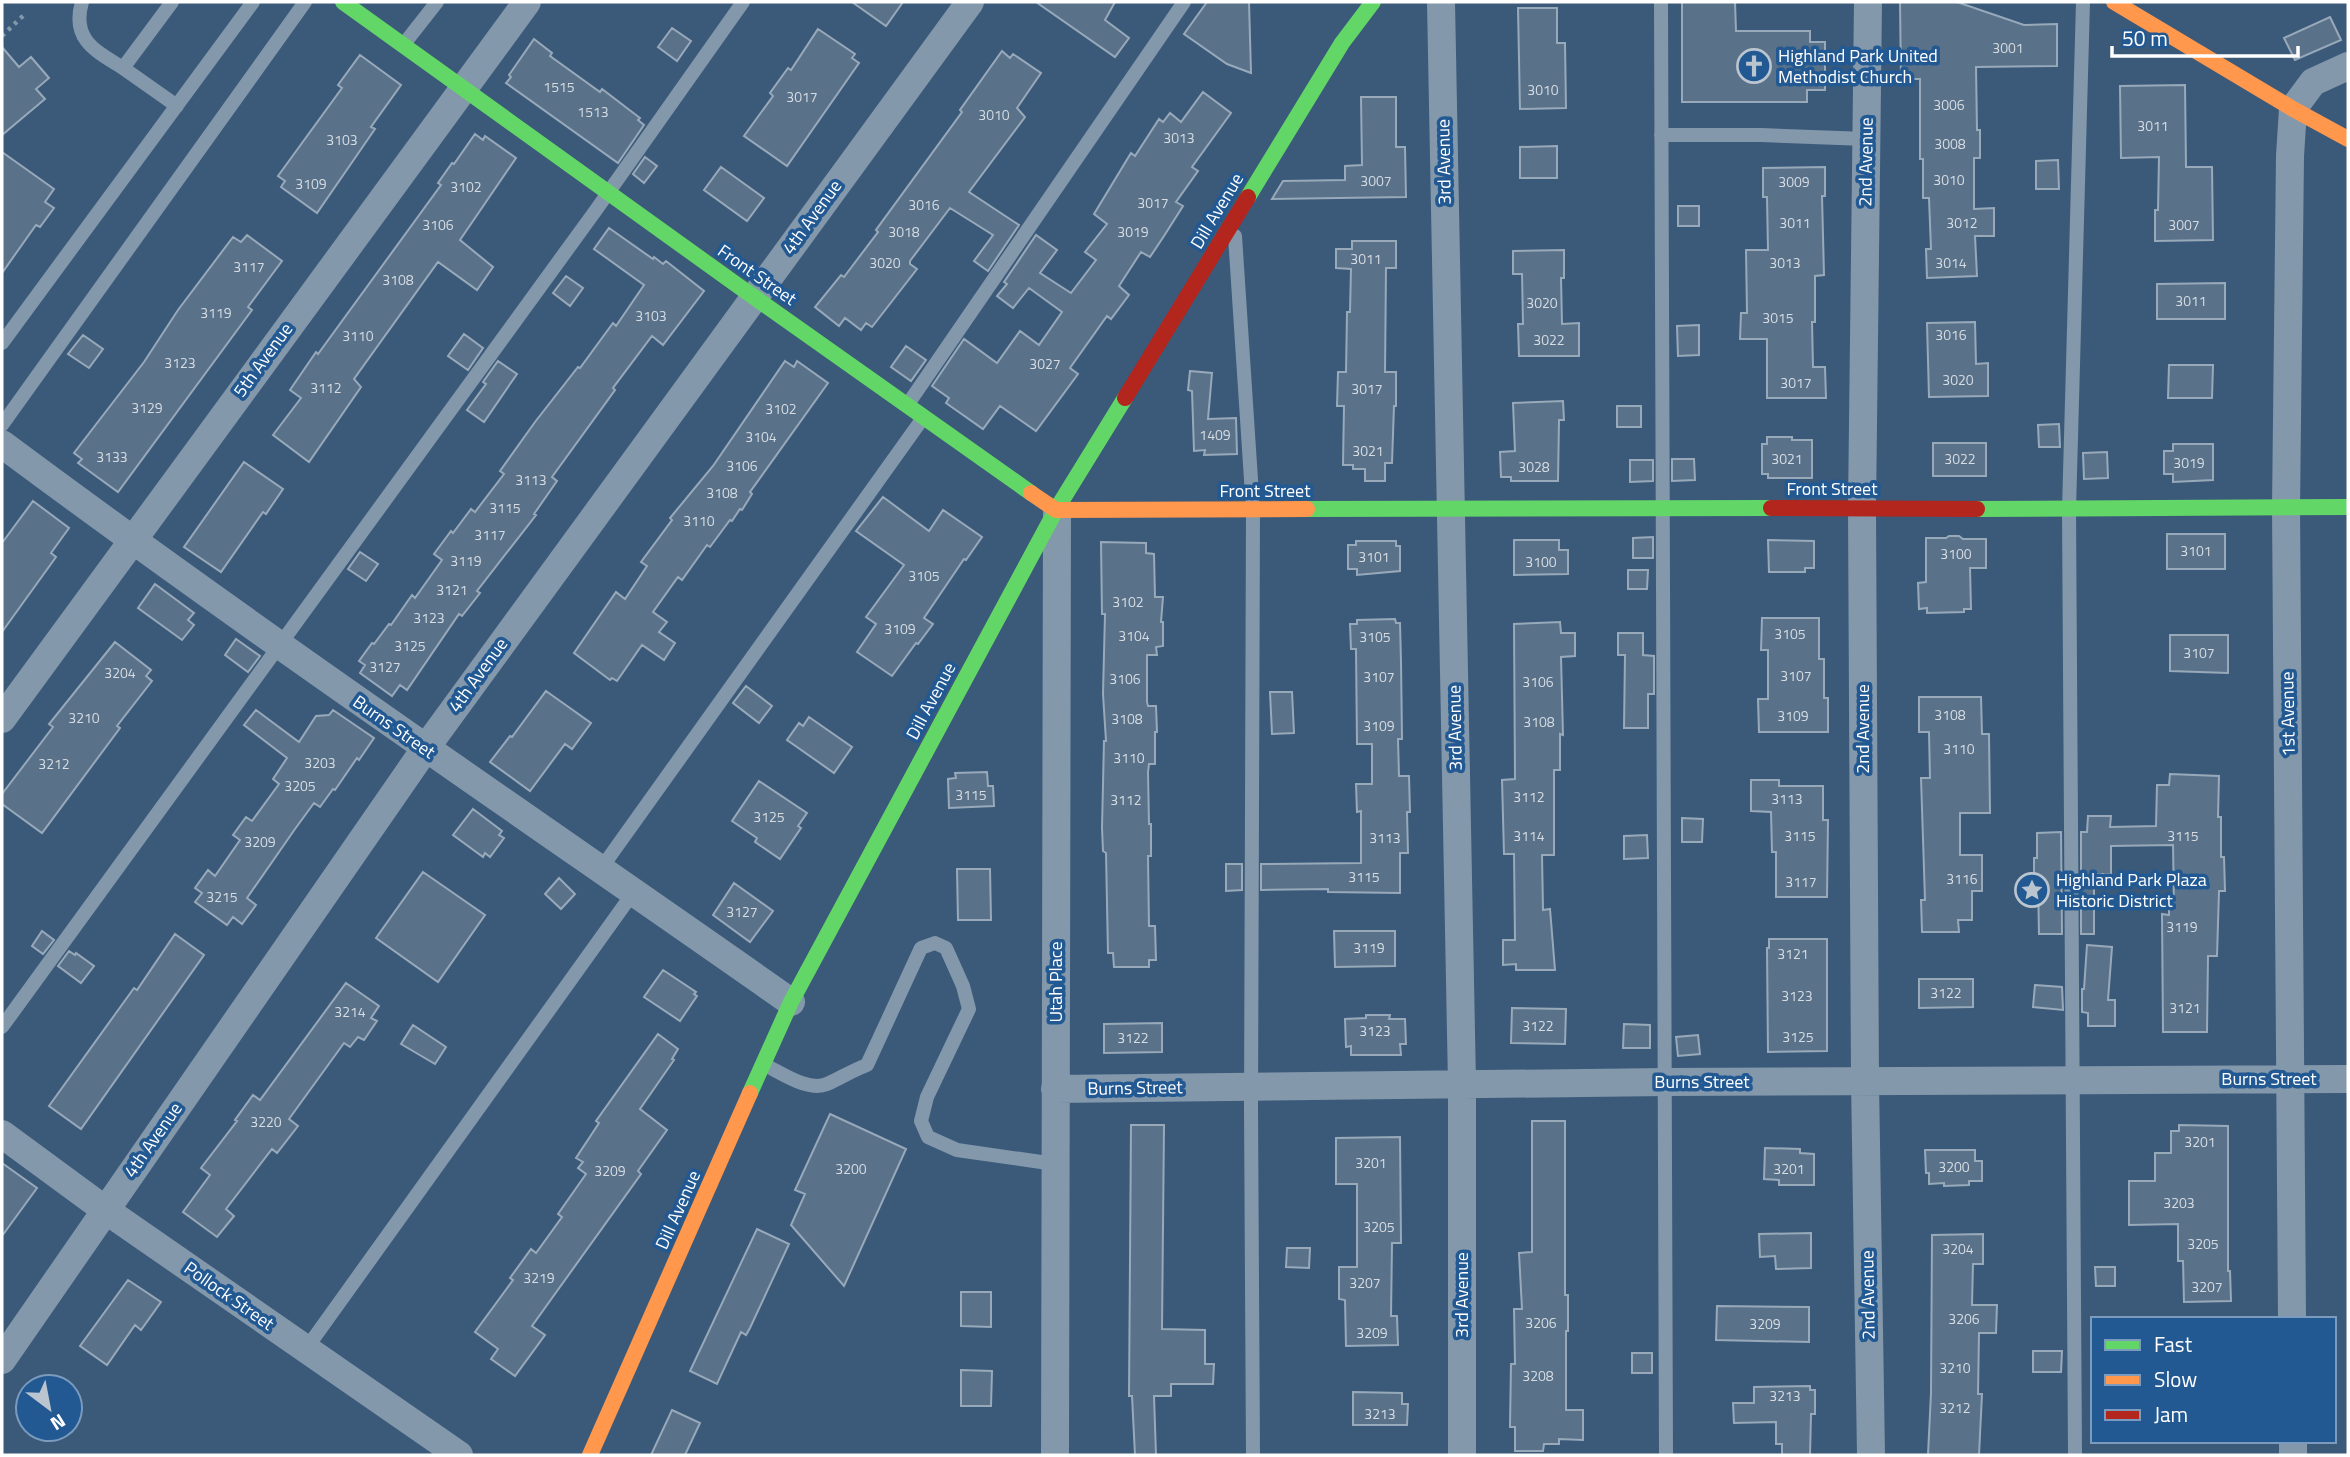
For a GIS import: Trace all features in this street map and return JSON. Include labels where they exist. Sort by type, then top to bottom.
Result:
[{"type":"street","name":"Front Street","points":[[343,2],[1056,510],[2069,510],[2348,507]]},
{"type":"street","name":"5th Avenue","points":[[2,719],[527,2]]},
{"type":"street","name":"4th Avenue","points":[[2,1360],[425,749],[970,2]]},
{"type":"street","name":"Dill Avenue","points":[[590,1455],[790,1002],[1056,510],[1342,43],[1373,2]]},
{"type":"street","name":"3rd Avenue","points":[[1441,2],[1462,1084],[1462,1455]]},
{"type":"street","name":"2nd Avenue","points":[[1868,2],[1862,508],[1865,1081],[1871,1455]]},
{"type":"street","points":[[2114,2],[2348,139]]},
{"type":"street","points":[[2293,109],[2313,82],[2348,66]]},
{"type":"street","name":"1st Avenue","points":[[2292,1317],[2286,508],[2290,156],[2293,109]]},
{"type":"street","name":"Burns Street","points":[[2,444],[278,645],[790,1002]]},
{"type":"street","name":"Utah Place","points":[[1055,1455],[1056,510]]},
{"type":"street","name":"Burns Street","points":[[1055,1088],[2348,1079]]},
{"type":"street","name":"Pollock Street","points":[[2,1134],[104,1209],[459,1455]]},
{"type":"lane","points":[[82,2],[79,11],[84,40],[177,106]]},
{"type":"lane","points":[[123,68],[172,2]]},
{"type":"lane","points":[[2,343],[253,2]]},
{"type":"lane","points":[[2,425],[305,2]]},
{"type":"lane","points":[[403,46],[437,2]]},
{"type":"lane","points":[[2,1027],[608,193],[743,2]]},
{"type":"lane","points":[[908,405],[1184,2]]},
{"type":"lane","points":[[1661,2],[1666,1455]]},
{"type":"lane","points":[[2075,1455],[2069,510],[2083,2]]},
{"type":"lane","points":[[1661,135],[1866,139]]},
{"type":"lane","points":[[1234,220],[1253,510],[1252,1455]]},
{"type":"lane","points":[[600,870],[924,417]]},
{"type":"lane","points":[[306,1349],[633,893]]},
{"type":"lane","points":[[763,1064],[811,1086],[825,1085],[851,1070],[867,1065],[921,948],[935,943],[946,947],[963,986],[969,1009],[927,1097],[920,1121],[928,1137],[957,1150],[1055,1164]]},
{"type":"path","points":[[2,36],[26,13]]},
{"type":"building","points":[[852,2],[903,2],[886,26]]},
{"type":"building","points":[[1036,2],[1115,2],[1105,20],[1129,38],[1115,57]]},
{"type":"building","points":[[1207,2],[1249,2],[1251,73],[1227,64],[1184,34]]},
{"type":"building","name":"Highland Park United Methodist Church","points":[[1682,2],[1735,2],[1736,31],[1810,31],[1810,42],[1825,42],[1825,90],[1807,90],[1807,102],[1682,102]]},
{"type":"building","points":[[1900,2],[1957,2],[2024,25],[2057,24],[2057,66],[1976,67],[1980,158],[1974,158],[1974,209],[1994,208],[1994,236],[1975,236],[1977,276],[1927,278],[1926,249],[1931,249],[1929,198],[1923,198],[1923,159],[1920,159],[1920,79],[1901,79]]},
{"type":"building","points":[[1518,8],[1557,8],[1557,43],[1565,43],[1566,108],[1520,109]]},
{"type":"building","points":[[2330,17],[2341,40],[2295,60],[2284,38]]},
{"type":"building","points":[[672,28],[691,41],[677,61],[658,47]]},
{"type":"building","points":[[818,29],[855,54],[852,58],[859,63],[787,166],[744,136],[773,96],[770,93],[788,68],[791,70]]},
{"type":"building","points":[[534,39],[552,53],[550,56],[600,92],[602,89],[640,118],[638,120],[644,125],[618,163],[506,83]]},
{"type":"building","points":[[2,47],[19,67],[31,57],[49,78],[36,89],[45,99],[2,135]]},
{"type":"building","points":[[1002,51],[1010,58],[1013,54],[1041,73],[1017,108],[1025,117],[969,192],[1019,225],[988,271],[974,261],[993,235],[950,208],[910,261],[917,269],[872,327],[866,323],[861,330],[845,318],[839,326],[815,307],[841,275],[844,277],[878,232],[876,230],[962,112],[960,110]]},
{"type":"building","points":[[360,55],[401,85],[371,127],[375,129],[317,213],[281,187],[285,181],[278,176],[342,88],[338,85]]},
{"type":"building","points":[[2185,85],[2186,167],[2212,167],[2213,240],[2155,241],[2159,157],[2121,158],[2120,86]]},
{"type":"building","points":[[1203,92],[1231,113],[1192,167],[1198,171],[1176,202],[1183,206],[1164,236],[1150,257],[1141,252],[1119,286],[1129,295],[1111,319],[1107,316],[1070,368],[1078,374],[1036,431],[1000,406],[983,429],[946,403],[949,398],[932,386],[964,339],[997,363],[1020,331],[1039,345],[1062,312],[1029,288],[1013,308],[997,296],[1036,235],[1057,250],[1040,273],[1071,293],[1096,260],[1085,252],[1107,224],[1094,214],[1131,153],[1135,156],[1159,119],[1163,122],[1170,113],[1181,122]]},
{"type":"building","points":[[1361,97],[1396,97],[1396,147],[1405,147],[1406,197],[1272,199],[1283,181],[1345,180],[1345,166],[1362,165]]},
{"type":"building","points":[[475,134],[483,140],[485,136],[516,158],[460,240],[493,267],[477,290],[438,262],[354,379],[361,387],[309,462],[273,435],[301,398],[290,390],[441,185],[438,183]]},
{"type":"building","points":[[1557,146],[1557,178],[1520,178],[1520,147]]},
{"type":"building","points":[[2,152],[54,189],[45,202],[54,208],[40,227],[36,225],[2,273]]},
{"type":"building","points":[[645,157],[657,166],[644,183],[633,174]]},
{"type":"building","points":[[2058,160],[2059,189],[2036,189],[2036,161]]},
{"type":"building","points":[[721,167],[764,198],[747,221],[704,190]]},
{"type":"building","points":[[1825,167],[1825,196],[1822,196],[1824,275],[1815,276],[1815,322],[1812,322],[1813,367],[1825,367],[1826,398],[1767,398],[1767,339],[1740,339],[1741,313],[1747,313],[1746,250],[1768,250],[1767,197],[1763,197],[1763,168]]},
{"type":"building","points":[[1678,206],[1699,206],[1699,226],[1678,226]]},
{"type":"building","points":[[609,228],[653,259],[654,257],[663,264],[666,261],[704,291],[663,345],[652,336],[552,477],[557,481],[534,514],[536,515],[477,591],[480,593],[462,616],[459,614],[407,690],[400,685],[392,696],[360,673],[365,665],[359,661],[372,643],[374,644],[389,624],[391,625],[412,595],[415,598],[442,560],[434,554],[471,509],[475,512],[504,474],[500,471],[535,422],[613,323],[616,326],[644,285],[594,249]]},
{"type":"building","points":[[247,235],[282,261],[248,307],[252,310],[118,492],[78,463],[82,459],[74,453],[144,362],[178,310],[233,237],[241,242]]},
{"type":"building","points":[[1352,241],[1396,241],[1396,268],[1386,268],[1385,372],[1396,372],[1396,406],[1392,463],[1385,463],[1385,481],[1365,481],[1365,469],[1353,469],[1353,465],[1343,465],[1344,406],[1337,406],[1338,372],[1346,372],[1351,269],[1336,268],[1336,249],[1352,249]]},
{"type":"building","points":[[1564,250],[1564,278],[1561,278],[1562,324],[1579,323],[1579,356],[1519,356],[1518,324],[1523,324],[1522,274],[1513,274],[1513,251]]},
{"type":"building","points":[[566,276],[583,288],[570,306],[553,293]]},
{"type":"building","points":[[2225,283],[2225,319],[2157,319],[2157,284]]},
{"type":"building","points":[[1975,322],[1976,364],[1988,363],[1988,396],[1929,397],[1927,323]]},
{"type":"building","points":[[1699,325],[1699,355],[1678,356],[1677,326]]},
{"type":"building","points":[[464,334],[483,348],[468,370],[448,356]]},
{"type":"building","points":[[83,335],[103,349],[89,368],[68,354]]},
{"type":"building","points":[[906,346],[926,360],[911,381],[891,367]]},
{"type":"building","points":[[498,361],[517,374],[484,422],[467,410],[486,384],[483,382]]},
{"type":"building","points":[[785,361],[794,367],[797,361],[828,383],[750,492],[752,494],[742,510],[730,520],[710,547],[707,545],[682,580],[678,577],[653,612],[667,622],[659,632],[675,643],[664,660],[642,645],[617,681],[612,678],[610,680],[574,653],[616,592],[625,599],[647,566],[641,562],[672,520],[670,518],[713,466]]},
{"type":"building","points":[[2169,365],[2213,365],[2212,398],[2168,398]]},
{"type":"building","points":[[1190,371],[1212,373],[1208,419],[1236,418],[1237,454],[1204,455],[1205,450],[1194,451],[1192,391],[1188,390]]},
{"type":"building","points":[[1563,401],[1564,420],[1559,420],[1558,481],[1511,481],[1511,477],[1501,477],[1500,452],[1515,451],[1513,403]]},
{"type":"building","points":[[1617,406],[1641,406],[1641,427],[1617,427]]},
{"type":"building","points":[[2059,424],[2060,447],[2039,447],[2038,425]]},
{"type":"building","points":[[1767,437],[1812,440],[1812,478],[1768,478],[1768,474],[1762,474],[1762,444],[1767,444]]},
{"type":"building","points":[[1933,443],[1986,443],[1986,476],[1933,476]]},
{"type":"building","points":[[2173,444],[2213,444],[2213,480],[2173,482],[2173,474],[2164,474],[2164,451],[2173,451]]},
{"type":"building","points":[[2107,452],[2108,478],[2084,479],[2083,453]]},
{"type":"building","points":[[1672,459],[1694,459],[1695,480],[1672,481]]},
{"type":"building","points":[[1630,460],[1653,460],[1653,481],[1630,482]]},
{"type":"building","points":[[244,462],[283,489],[266,514],[263,512],[221,572],[184,547]]},
{"type":"building","points":[[883,497],[929,531],[943,510],[982,537],[924,618],[933,624],[892,676],[857,652],[876,624],[866,617],[904,565],[856,531]]},
{"type":"building","points":[[33,501],[69,528],[51,553],[56,557],[2,632],[2,543]]},
{"type":"building","points":[[2167,534],[2225,534],[2225,569],[2167,569]]},
{"type":"building","points":[[1949,536],[1986,539],[1986,568],[1970,568],[1971,609],[1964,609],[1964,612],[1927,613],[1927,608],[1919,609],[1918,583],[1926,582],[1926,538]]},
{"type":"building","points":[[1653,537],[1653,558],[1633,558],[1633,538]]},
{"type":"building","points":[[1514,540],[1559,540],[1559,550],[1568,550],[1568,574],[1514,575]]},
{"type":"building","points":[[1768,540],[1814,541],[1814,568],[1805,568],[1805,572],[1769,572]]},
{"type":"building","points":[[1356,541],[1396,541],[1396,546],[1400,546],[1400,571],[1357,575],[1357,569],[1348,569],[1348,545],[1356,545]]},
{"type":"building","points":[[1101,542],[1146,543],[1146,553],[1154,554],[1155,597],[1163,597],[1163,646],[1156,647],[1157,655],[1147,655],[1147,702],[1148,706],[1156,706],[1157,732],[1155,764],[1149,764],[1148,772],[1151,824],[1151,856],[1148,856],[1149,926],[1155,926],[1156,960],[1149,960],[1149,967],[1114,967],[1113,953],[1108,953],[1106,853],[1103,851],[1102,828],[1106,741],[1103,694],[1105,614],[1102,614]]},
{"type":"building","points":[[360,552],[378,564],[366,581],[348,569]]},
{"type":"building","points":[[1628,570],[1648,570],[1647,589],[1628,589]]},
{"type":"building","points":[[155,584],[194,613],[188,620],[194,625],[182,640],[138,608]]},
{"type":"building","points":[[1762,618],[1819,618],[1819,659],[1824,659],[1824,698],[1828,698],[1828,732],[1759,732],[1758,699],[1768,699],[1768,650],[1761,650]]},
{"type":"building","points":[[1395,619],[1396,623],[1400,623],[1401,662],[1402,739],[1398,739],[1399,776],[1409,776],[1410,812],[1407,812],[1408,853],[1400,853],[1400,893],[1328,892],[1328,889],[1261,890],[1261,864],[1361,863],[1361,811],[1357,812],[1356,784],[1372,784],[1372,744],[1357,744],[1356,649],[1351,649],[1350,624],[1357,624],[1357,620]]},
{"type":"building","points":[[1560,622],[1561,633],[1575,633],[1575,656],[1561,657],[1563,735],[1560,734],[1560,770],[1554,770],[1554,855],[1542,855],[1543,910],[1550,909],[1555,970],[1516,970],[1516,964],[1503,965],[1503,940],[1515,940],[1514,854],[1504,854],[1502,780],[1515,779],[1514,624]]},
{"type":"building","points":[[1618,633],[1643,633],[1643,655],[1654,656],[1654,694],[1648,694],[1648,728],[1624,728],[1625,655],[1618,655]]},
{"type":"building","points":[[2170,635],[2228,635],[2228,673],[2170,671]]},
{"type":"building","points":[[236,639],[260,656],[248,672],[225,655]]},
{"type":"building","points":[[115,642],[151,670],[146,676],[152,681],[42,833],[2,804],[2,794],[53,727],[49,724]]},
{"type":"building","points":[[746,686],[772,706],[759,723],[733,703]]},
{"type":"building","points":[[546,691],[591,723],[572,749],[565,744],[530,791],[490,762]]},
{"type":"building","points":[[1270,692],[1292,692],[1294,733],[1272,734]]},
{"type":"building","points":[[1919,697],[1981,697],[1982,734],[1989,734],[1990,813],[1960,813],[1960,855],[1982,855],[1982,891],[1972,891],[1972,920],[1958,920],[1959,932],[1922,932],[1921,900],[1925,900],[1921,778],[1930,778],[1929,732],[1919,732]]},
{"type":"building","points":[[256,710],[299,742],[316,716],[329,715],[333,710],[374,738],[335,790],[333,789],[320,807],[314,803],[295,829],[247,898],[256,905],[242,924],[233,917],[227,925],[195,902],[202,893],[195,888],[208,870],[215,876],[240,840],[233,835],[246,817],[252,821],[279,784],[273,779],[287,758],[244,725]]},
{"type":"building","points":[[809,717],[852,747],[834,773],[787,740],[799,723],[803,726]]},
{"type":"building","points":[[987,772],[988,786],[993,786],[994,806],[949,808],[948,779],[956,778],[955,773]]},
{"type":"building","points":[[2170,774],[2219,776],[2218,817],[2221,817],[2221,857],[2224,857],[2225,891],[2219,891],[2217,956],[2208,956],[2207,1032],[2163,1032],[2162,914],[2169,915],[2169,909],[2174,909],[2173,845],[2111,846],[2111,874],[2094,874],[2094,934],[2081,934],[2081,832],[2087,832],[2088,816],[2111,816],[2110,827],[2156,826],[2157,785],[2169,785]]},
{"type":"building","points":[[1751,780],[1779,780],[1779,786],[1823,786],[1823,820],[1828,820],[1827,897],[1776,897],[1776,852],[1772,852],[1771,812],[1751,811]]},
{"type":"building","points":[[759,781],[807,813],[798,826],[801,828],[780,859],[755,842],[757,838],[732,821]]},
{"type":"building","points":[[473,809],[502,831],[499,835],[504,838],[490,857],[485,853],[483,857],[453,835]]},
{"type":"building","points":[[1682,818],[1703,819],[1702,842],[1682,842]]},
{"type":"building","points":[[2061,832],[2062,934],[2039,934],[2038,882],[2034,882],[2037,833]]},
{"type":"building","points":[[1647,835],[1648,858],[1624,859],[1624,836]]},
{"type":"building","points":[[1226,864],[1242,864],[1242,890],[1226,891]]},
{"type":"building","points":[[957,869],[990,869],[991,920],[958,920]]},
{"type":"building","points":[[423,872],[485,915],[438,982],[376,938]]},
{"type":"building","points":[[559,878],[575,894],[561,909],[545,894]]},
{"type":"building","points":[[734,883],[773,911],[750,942],[713,915]]},
{"type":"building","points":[[42,931],[54,940],[43,954],[32,946]]},
{"type":"building","points":[[1334,931],[1395,931],[1395,966],[1335,967]]},
{"type":"building","points":[[175,934],[204,955],[81,1129],[49,1106],[134,988],[137,990]]},
{"type":"building","points":[[1769,939],[1827,939],[1827,1051],[1768,1052]]},
{"type":"building","points":[[2087,945],[2112,947],[2108,1000],[2115,1000],[2115,1026],[2088,1026],[2088,1013],[2082,1012]]},
{"type":"building","points":[[69,951],[94,966],[81,983],[58,966]]},
{"type":"building","points":[[663,970],[696,992],[694,994],[697,996],[680,1021],[644,997]]},
{"type":"building","points":[[1919,979],[1973,979],[1973,1007],[1919,1008]]},
{"type":"building","points":[[346,983],[379,1006],[371,1018],[377,1021],[364,1040],[358,1037],[350,1047],[344,1043],[289,1119],[298,1126],[277,1153],[272,1149],[226,1209],[234,1216],[217,1237],[183,1212],[210,1175],[201,1168],[253,1095],[260,1100]]},
{"type":"building","points":[[2035,985],[2062,987],[2063,1010],[2033,1007]]},
{"type":"building","points":[[1512,1008],[1566,1009],[1565,1044],[1511,1043]]},
{"type":"building","points":[[1366,1015],[1390,1015],[1389,1019],[1405,1019],[1406,1044],[1400,1044],[1401,1055],[1351,1055],[1351,1046],[1346,1047],[1345,1019],[1366,1018]]},
{"type":"building","points":[[1162,1023],[1162,1052],[1104,1053],[1104,1024]]},
{"type":"building","points":[[1624,1024],[1650,1025],[1650,1048],[1623,1048]]},
{"type":"building","points":[[413,1025],[446,1047],[435,1064],[401,1044]]},
{"type":"building","points":[[658,1034],[678,1049],[672,1059],[674,1060],[640,1109],[667,1130],[638,1171],[641,1174],[532,1326],[545,1335],[515,1376],[491,1359],[498,1349],[475,1332],[513,1280],[510,1278],[531,1249],[536,1253],[562,1217],[558,1214],[586,1174],[578,1168],[583,1162],[576,1158],[599,1123],[596,1121]]},
{"type":"building","points":[[1698,1035],[1700,1054],[1678,1056],[1676,1037]]},
{"type":"building","points":[[830,1114],[906,1149],[844,1286],[791,1225],[805,1194],[795,1190]]},
{"type":"building","points":[[1532,1121],[1565,1121],[1565,1295],[1568,1295],[1566,1410],[1583,1410],[1583,1440],[1559,1439],[1559,1444],[1544,1444],[1543,1451],[1515,1451],[1515,1427],[1510,1427],[1511,1364],[1515,1364],[1514,1309],[1522,1309],[1519,1253],[1532,1252]]},
{"type":"building","points":[[1131,1125],[1164,1125],[1162,1329],[1205,1330],[1205,1364],[1214,1364],[1213,1384],[1171,1384],[1171,1396],[1154,1396],[1156,1455],[1135,1455],[1132,1396],[1129,1396]]},
{"type":"building","points":[[2179,1125],[2228,1126],[2228,1271],[2231,1301],[2184,1302],[2183,1261],[2178,1261],[2178,1224],[2129,1225],[2129,1181],[2155,1181],[2155,1153],[2171,1153],[2171,1131],[2179,1131]]},
{"type":"building","points":[[1400,1137],[1401,1243],[1392,1243],[1391,1316],[1397,1316],[1398,1345],[1346,1346],[1345,1300],[1339,1299],[1339,1267],[1357,1267],[1357,1184],[1336,1184],[1336,1138]]},
{"type":"building","points":[[1765,1148],[1800,1149],[1800,1153],[1814,1154],[1814,1185],[1779,1185],[1779,1180],[1764,1179]]},
{"type":"building","points":[[1925,1150],[1975,1150],[1975,1161],[1982,1161],[1982,1181],[1969,1181],[1969,1185],[1929,1184]]},
{"type":"building","points":[[2,1163],[37,1188],[2,1236]]},
{"type":"building","points":[[757,1229],[789,1244],[750,1328],[746,1335],[741,1332],[717,1384],[690,1371]]},
{"type":"building","points":[[1811,1233],[1811,1268],[1776,1269],[1775,1256],[1760,1257],[1759,1234]]},
{"type":"building","points":[[1983,1234],[1983,1264],[1973,1264],[1972,1305],[1997,1305],[1996,1333],[1979,1333],[1978,1394],[1982,1394],[1979,1455],[1928,1455],[1932,1235]]},
{"type":"building","points":[[1287,1248],[1310,1248],[1309,1268],[1286,1267]]},
{"type":"building","points":[[2095,1267],[2115,1267],[2115,1286],[2096,1286]]},
{"type":"building","points":[[128,1280],[161,1302],[141,1330],[135,1325],[107,1365],[80,1346]]},
{"type":"building","points":[[961,1292],[991,1292],[991,1327],[961,1326]]},
{"type":"building","points":[[1717,1306],[1809,1307],[1809,1342],[1716,1340]]},
{"type":"building","points":[[2033,1351],[2062,1351],[2061,1372],[2033,1372]]},
{"type":"building","points":[[1632,1353],[1652,1353],[1652,1373],[1632,1373]]},
{"type":"building","points":[[961,1370],[992,1371],[991,1406],[961,1406]]},
{"type":"building","points":[[1810,1386],[1810,1390],[1815,1390],[1815,1414],[1811,1414],[1810,1455],[1782,1455],[1782,1444],[1776,1444],[1776,1422],[1734,1423],[1733,1403],[1754,1403],[1754,1387]]},
{"type":"building","points":[[1353,1392],[1402,1393],[1402,1404],[1408,1404],[1407,1425],[1353,1425]]},
{"type":"building","points":[[672,1410],[700,1423],[685,1455],[651,1455]]},
{"type":"traffic: fast","points":[[343,2],[1031,493]]},
{"type":"traffic: fast","points":[[1248,197],[1342,43],[1373,2]]},
{"type":"traffic: fast","points":[[750,1093],[791,1002],[1056,510],[1125,398]]},
{"type":"traffic: fast","points":[[1977,509],[2348,507]]},
{"type":"traffic: fast","points":[[1307,509],[1771,508]]},
{"type":"traffic: slow","points":[[2114,2],[2348,139]]},
{"type":"traffic: slow","points":[[1031,493],[1056,510],[1307,509]]},
{"type":"traffic: slow","points":[[590,1455],[750,1093]]},
{"type":"traffic: jam","points":[[1125,398],[1248,197]]},
{"type":"traffic: jam","points":[[1771,508],[1977,509]]},
{"type":"place","name":"Highland Park United Methodist Church","points":[[1754,66]]},
{"type":"place","name":"Highland Park Plaza Historic District","points":[[2032,890]]}]
